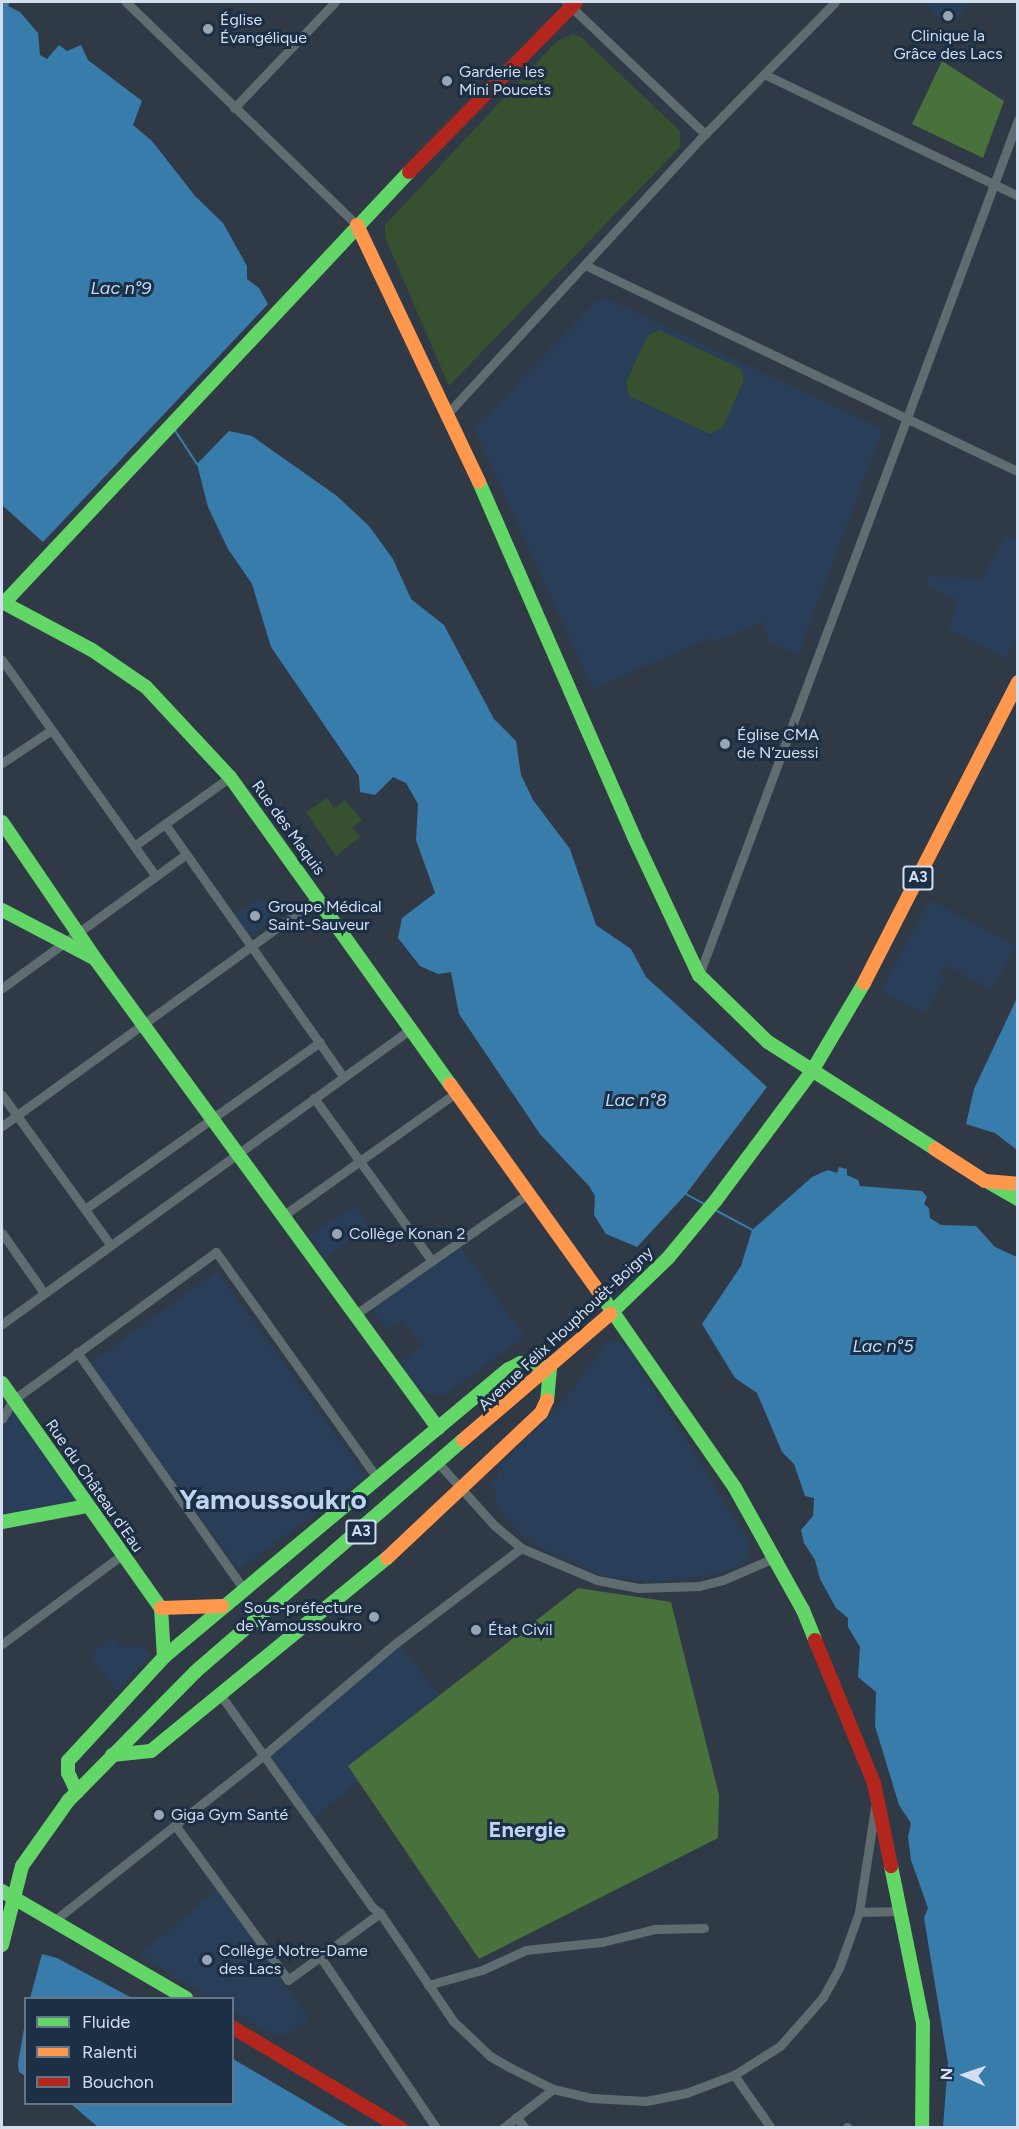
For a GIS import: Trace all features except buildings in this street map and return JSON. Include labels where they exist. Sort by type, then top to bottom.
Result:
[{"type":"main road","points":[[3,603],[357,225],[571,3]]},
{"type":"main road","points":[[357,225],[449,412],[634,837],[699,975],[768,1042],[1017,1199]]},
{"type":"main road","name":"Rue des Maquis","points":[[3,603],[92,650],[146,687],[230,777],[412,1028],[613,1311],[735,1488],[756,1531],[776,1557],[826,1661],[877,1793],[923,2023],[922,2127]]},
{"type":"main road","name":"Avenue Félix Houphouët-Boigny","points":[[6,1894],[33,1844],[77,1792],[195,1672],[440,1465],[550,1368],[613,1311],[693,1229],[812,1071],[852,1005],[1017,682]]},
{"type":"main road","points":[[2,822],[96,960],[215,1119],[438,1428]]},
{"type":"main road","points":[[2,910],[96,960]]},
{"type":"main road","points":[[986,1181],[1017,1184]]},
{"type":"main road","points":[[77,1792],[68,1773],[68,1761],[164,1657],[243,1588],[515,1365],[528,1363],[550,1368],[550,1392],[541,1413],[463,1491],[391,1555],[219,1693],[151,1751],[112,1755]]},
{"type":"main road","name":"Rue du Château d'Eau","points":[[2,1383],[161,1608]]},
{"type":"main road","points":[[2,1522],[87,1506]]},
{"type":"main road","points":[[164,1657],[161,1608],[222,1606]]},
{"type":"main road","points":[[6,1894],[55,1920],[184,1997]]},
{"type":"main road","name":"A3","points":[[2,1945],[6,1894]]},
{"type":"main road","points":[[234,2027],[401,2127]]},
{"type":"street","points":[[126,2],[357,225]]},
{"type":"street","points":[[234,108],[335,2]]},
{"type":"street","points":[[449,412],[587,266],[705,134],[766,75],[835,2]]},
{"type":"street","points":[[571,3],[705,134]]},
{"type":"street","points":[[766,75],[1017,196]]},
{"type":"street","points":[[699,975],[1017,120]]},
{"type":"street","points":[[587,266],[1017,472]]},
{"type":"street","points":[[2,660],[50,731],[155,875]]},
{"type":"street","points":[[2,763],[50,731]]},
{"type":"street","points":[[134,846],[230,777]]},
{"type":"street","points":[[165,824],[344,1076]]},
{"type":"street","points":[[2,988],[77,931],[185,855]]},
{"type":"street","points":[[2,1126],[318,897]]},
{"type":"street","points":[[2,1324],[412,1028]]},
{"type":"street","points":[[85,1209],[215,1119],[320,1042]]},
{"type":"street","points":[[284,1215],[457,1092]]},
{"type":"street","points":[[2,1095],[110,1244]]},
{"type":"street","points":[[314,1098],[432,1261]]},
{"type":"street","points":[[356,1314],[529,1193]]},
{"type":"street","points":[[2,1233],[44,1293]]},
{"type":"street","points":[[2,1419],[13,1400],[216,1252],[376,1478]]},
{"type":"street","points":[[77,1352],[243,1588]]},
{"type":"street","points":[[440,1465],[521,1548],[578,1574],[638,1588],[699,1586],[723,1580],[776,1557]]},
{"type":"street","points":[[55,1920],[263,1756],[396,1642],[521,1548]]},
{"type":"street","points":[[2,1644],[122,1555]]},
{"type":"street","points":[[219,1693],[372,1907],[380,1913],[453,2021],[490,2056],[553,2089],[608,2100],[646,2101],[686,2093],[734,2075],[780,2046],[823,1997],[839,1968],[859,1912],[877,1793]]},
{"type":"street","points":[[175,1826],[288,1980],[380,1913]]},
{"type":"street","points":[[859,1912],[901,1911]]},
{"type":"street","points":[[428,1985],[482,1970],[526,1950],[602,1942],[655,1929],[704,1928]]},
{"type":"street","points":[[320,1955],[436,2127]]},
{"type":"street","points":[[734,2075],[771,2127]]},
{"type":"street","points":[[503,2127],[553,2089]]},
{"type":"street","points":[[516,2117],[525,2127]]},
{"type":"shaded area","name":"Clinique la Grâce des Lacs","points":[[923,2],[972,2],[949,26]]},
{"type":"shaded area","points":[[601,296],[883,429],[798,655],[769,642],[763,622],[713,643],[712,637],[593,689],[474,428]]},
{"type":"shaded area","points":[[1004,535],[1018,541],[1017,635],[1006,659],[948,630],[958,601],[924,585],[929,576],[983,578]]},
{"type":"shaded area","name":"Groupe Médical Saint-Sauveur","points":[[260,897],[275,918],[249,937],[234,916]]},
{"type":"shaded area","points":[[930,900],[1016,945],[992,990],[945,965],[941,974],[945,976],[925,1014],[881,991]]},
{"type":"shaded area","name":"Collège Konan 2","points":[[355,1205],[370,1227],[325,1258],[309,1236]]},
{"type":"shaded area","points":[[461,1247],[525,1337],[443,1396],[418,1390],[399,1363],[422,1346],[402,1320],[387,1330],[372,1309]]},
{"type":"shaded area","points":[[217,1271],[366,1476],[238,1569],[89,1364]]},
{"type":"shaded area","points":[[610,1340],[627,1346],[750,1543],[746,1564],[716,1574],[655,1583],[602,1576],[538,1547],[521,1535],[495,1503],[496,1489],[491,1488],[491,1480],[497,1480],[498,1467],[563,1401]]},
{"type":"shaded area","points":[[12,1404],[80,1504],[2,1517],[2,1423]]},
{"type":"shaded area","points":[[113,1636],[119,1646],[143,1647],[151,1656],[117,1691],[90,1654]]},
{"type":"shaded area","points":[[399,1645],[440,1695],[349,1766],[359,1781],[309,1822],[263,1756]]},
{"type":"shaded area","name":"Collège Notre-Dame des Lacs","points":[[217,1889],[309,2018],[286,2035],[271,2034],[234,2012],[234,1997],[209,1997],[139,1955]]},
{"type":"green space","points":[[573,34],[581,37],[680,131],[680,147],[449,386],[385,237],[385,225],[557,41]]},
{"type":"green space","points":[[942,61],[1004,101],[983,158],[912,124]]},
{"type":"green space","points":[[659,330],[740,368],[744,380],[723,427],[710,434],[629,396],[626,382],[648,335]]},
{"type":"green space","points":[[327,798],[334,808],[345,800],[362,820],[352,828],[360,837],[336,856],[306,812]]},
{"type":"green space","points":[[578,1588],[671,1602],[719,1795],[718,1838],[479,1959],[348,1766]]},
{"type":"water","name":"Lac n°9","points":[[2,2],[10,2],[8,6],[20,12],[38,33],[40,55],[47,59],[59,45],[67,51],[81,45],[88,60],[142,101],[133,125],[152,141],[195,196],[223,223],[247,266],[247,279],[259,288],[268,304],[43,542],[2,505]]},
{"type":"water","name":"Lac n°8","points":[[229,431],[252,436],[337,496],[369,526],[393,559],[411,599],[444,625],[494,719],[516,741],[521,775],[533,800],[570,849],[596,925],[631,949],[646,977],[767,1087],[686,1194],[637,1247],[606,1234],[594,1215],[595,1196],[589,1186],[540,1134],[459,1014],[451,972],[438,974],[420,966],[398,938],[402,918],[435,893],[416,840],[418,804],[406,783],[393,777],[375,795],[360,792],[359,776],[271,647],[252,584],[228,549],[208,507],[197,464]]},
{"type":"water","points":[[1017,998],[1018,1150],[995,1133],[966,1124],[974,1089]]},
{"type":"water","name":"Lac n°5","points":[[839,1167],[847,1169],[847,1175],[858,1180],[860,1186],[922,1191],[927,1197],[924,1204],[929,1208],[930,1218],[941,1225],[976,1226],[995,1247],[1017,1257],[1017,2127],[943,2127],[948,2063],[924,1918],[928,1908],[911,1860],[908,1837],[911,1823],[899,1805],[875,1726],[876,1692],[858,1677],[860,1647],[848,1627],[848,1618],[836,1608],[820,1579],[815,1560],[804,1543],[801,1530],[813,1516],[814,1498],[805,1496],[794,1464],[782,1452],[757,1393],[735,1378],[702,1324],[741,1266],[752,1230],[812,1177],[828,1170],[837,1173]]},
{"type":"water","points":[[42,1954],[57,1958],[130,1997],[30,1997]]},
{"type":"water","points":[[24,2029],[24,2075],[19,2072],[18,2064]]},
{"type":"water","points":[[234,2060],[349,2127],[98,2127],[72,2105],[234,2105]]},
{"type":"waterway","points":[[174,429],[197,464]]},
{"type":"waterway","points":[[686,1194],[704,1204]]},
{"type":"waterway","points":[[717,1211],[752,1230]]},
{"type":"traffic: fast","points":[[4,603],[409,172]]},
{"type":"traffic: fast","points":[[479,482],[634,837],[699,975],[768,1042],[935,1149]]},
{"type":"traffic: fast","points":[[2,602],[92,650],[146,687],[230,777],[450,1084]]},
{"type":"traffic: fast","points":[[2,822],[96,960],[438,1428]]},
{"type":"traffic: fast","points":[[2,910],[92,957]]},
{"type":"traffic: fast","points":[[610,1314],[668,1258],[716,1200],[812,1071],[864,983]]},
{"type":"traffic: fast","points":[[990,1183],[1018,1199]]},
{"type":"traffic: fast","points":[[601,1295],[735,1488],[803,1610],[815,1640]]},
{"type":"traffic: fast","points":[[77,1792],[68,1773],[68,1761],[164,1657],[509,1369],[521,1363],[550,1368],[547,1400]]},
{"type":"traffic: fast","points":[[2,1383],[161,1608],[164,1657]]},
{"type":"traffic: fast","points":[[2,1945],[22,1866],[68,1801],[195,1672],[463,1440]]},
{"type":"traffic: fast","points":[[2,1522],[87,1506]]},
{"type":"traffic: fast","points":[[112,1755],[151,1751],[387,1558]]},
{"type":"traffic: fast","points":[[891,1866],[923,2023],[922,2128]]},
{"type":"traffic: fast","points":[[2,1891],[184,1997]]},
{"type":"traffic: slow","points":[[357,225],[479,482]]},
{"type":"traffic: slow","points":[[864,983],[1018,682]]},
{"type":"traffic: slow","points":[[450,1084],[601,1295]]},
{"type":"traffic: slow","points":[[935,1149],[985,1181],[1018,1184]]},
{"type":"traffic: slow","points":[[463,1440],[610,1314]]},
{"type":"traffic: slow","points":[[387,1558],[541,1413],[547,1400]]},
{"type":"traffic: slow","points":[[161,1608],[222,1606]]},
{"type":"traffic: jam","points":[[409,172],[576,2]]},
{"type":"traffic: jam","points":[[815,1640],[874,1783],[891,1866]]},
{"type":"traffic: jam","points":[[234,2028],[401,2128]]},
{"type":"place","name":"Clinique la Grâce des Lacs","points":[[948,16]]},
{"type":"place","name":"Église Évangélique","points":[[208,29]]},
{"type":"place","name":"Garderie les Mini Poucets","points":[[447,81]]},
{"type":"place","name":"Église CMA de N’zuessi","points":[[725,744]]},
{"type":"place","name":"Groupe Médical Saint-Sauveur","points":[[255,916]]},
{"type":"place","name":"Collège Konan 2","points":[[337,1234]]},
{"type":"place","name":"Sous-préfecture de Yamoussoukro","points":[[374,1617]]},
{"type":"place","name":"État Civil","points":[[476,1630]]},
{"type":"place","name":"Giga Gym Santé","points":[[159,1815]]},
{"type":"place","name":"Collège Notre-Dame des Lacs","points":[[207,1960]]},
{"type":"district","name":"Yamoussoukro","points":[[273,1499]]},
{"type":"district","name":"Energie","points":[[527,1830]]}]
